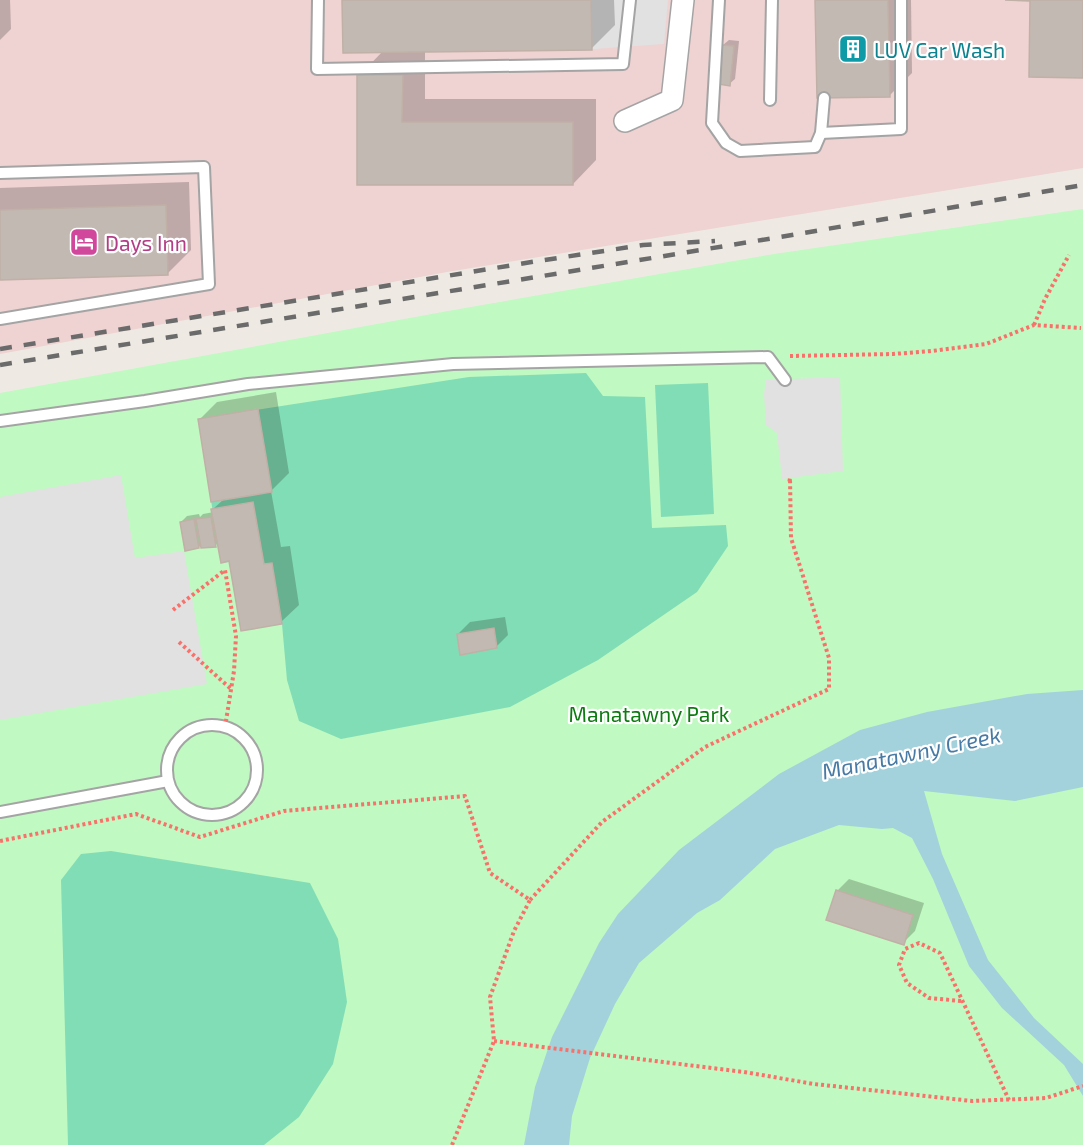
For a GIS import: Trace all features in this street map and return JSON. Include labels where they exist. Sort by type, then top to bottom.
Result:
[{"type":"street","points":[[625,121],[672,100],[683,0]]},
{"type":"lane","points":[[318,0],[317,69],[623,64],[630,0]]},
{"type":"lane","points":[[719,0],[712,123],[726,143],[740,151],[815,147],[821,134],[824,98]]},
{"type":"lane","points":[[770,100],[772,0]]},
{"type":"lane","points":[[821,134],[901,129],[901,0]]},
{"type":"lane","points":[[0,173],[204,168],[209,284],[0,319]]},
{"type":"lane","points":[[0,421],[248,384],[453,364],[768,357],[785,380]]},
{"type":"lane","points":[[203,726],[225,727],[243,737],[252,749],[257,763],[257,777],[252,792],[243,804],[230,812],[214,816],[199,814],[185,807],[174,795],[168,781],[167,766],[171,752],[178,740],[189,731],[203,726]]},
{"type":"lane","points":[[0,812],[168,781]]},
{"type":"path","points":[[1034,325],[1045,298],[1069,255]]},
{"type":"path","points":[[768,357],[893,354],[986,344],[1034,325],[1081,328]]},
{"type":"path","points":[[452,1145],[469,1108],[494,1041],[490,997],[514,931],[530,900],[602,822],[705,747],[829,689],[829,658],[790,538],[790,478],[789,484]]},
{"type":"path","points":[[173,610],[225,570],[236,636],[225,727]]},
{"type":"path","points":[[179,642],[231,689]]},
{"type":"path","points":[[0,841],[136,814],[200,837],[284,811],[465,796],[490,873],[530,900]]},
{"type":"path","points":[[961,1000],[928,998],[907,983],[899,966],[905,949],[919,944],[940,953],[1009,1100]]},
{"type":"path","points":[[494,1041],[923,1097],[972,1101],[1046,1098],[1083,1086]]},
{"type":"shaded area","points":[[0,0],[1083,0],[1083,168],[447,272],[0,354]]},
{"type":"shaded area","points":[[581,0],[668,0],[664,44],[581,50]]},
{"type":"shaded area","points":[[840,377],[843,471],[782,479],[777,433],[766,425],[764,394],[766,380]]},
{"type":"shaded area","points":[[121,475],[135,558],[184,551],[207,684],[0,720],[0,497]]},
{"type":"green space","name":"Manatawny Park","points":[[1083,209],[1083,1145],[0,1145],[0,393],[774,254]]},
{"type":"green space","points":[[586,373],[603,396],[645,397],[652,528],[726,525],[728,546],[697,592],[598,660],[510,707],[341,739],[299,721],[287,680],[282,624],[241,631],[229,562],[221,563],[198,419],[469,377]]},
{"type":"green space","points":[[708,383],[714,514],[661,517],[655,385]]},
{"type":"green space","points":[[111,851],[310,883],[338,939],[347,1002],[333,1064],[299,1117],[264,1145],[68,1145],[61,880],[81,854]]},
{"type":"water","name":"Manatawny Creek","points":[[1083,690],[1083,787],[1015,801],[924,791],[942,854],[988,960],[1034,1018],[1083,1064],[1083,1096],[1064,1065],[1002,1008],[969,966],[933,879],[912,838],[893,828],[839,825],[775,849],[720,900],[697,913],[639,963],[615,1004],[590,1058],[572,1116],[569,1145],[524,1145],[535,1087],[552,1037],[599,943],[618,914],[679,850],[779,774],[860,730],[927,712],[1027,694]]},
{"type":"building","points":[[342,0],[591,0],[592,50],[343,53]]},
{"type":"building","name":"LUV Car Wash","points":[[815,0],[888,0],[890,97],[817,98]]},
{"type":"building","points":[[1005,0],[1083,0],[1083,78],[1029,77],[1030,1]]},
{"type":"building","points":[[722,45],[734,46],[730,86],[718,84]]},
{"type":"building","points":[[357,75],[403,75],[402,122],[573,122],[573,185],[357,185]]},
{"type":"building","name":"Days Inn","points":[[166,205],[168,275],[0,280],[0,210]]},
{"type":"building","points":[[258,409],[272,492],[211,502],[198,419]]},
{"type":"building","points":[[253,502],[264,564],[272,563],[282,624],[241,631],[229,561],[221,563],[211,509]]},
{"type":"building","points":[[211,517],[216,547],[201,548],[196,519]]},
{"type":"building","points":[[194,519],[199,548],[185,551],[180,522]]},
{"type":"building","points":[[494,628],[497,648],[460,655],[457,634]]},
{"type":"building","points":[[836,890],[913,915],[904,945],[826,920]]},
{"type":"railway","points":[[0,365],[1083,185]]},
{"type":"railway","points":[[0,349],[643,245],[715,241]]},
{"type":"place","name":"LUV Car Wash","points":[[853,49]]},
{"type":"place","name":"Days Inn","points":[[84,242]]}]
